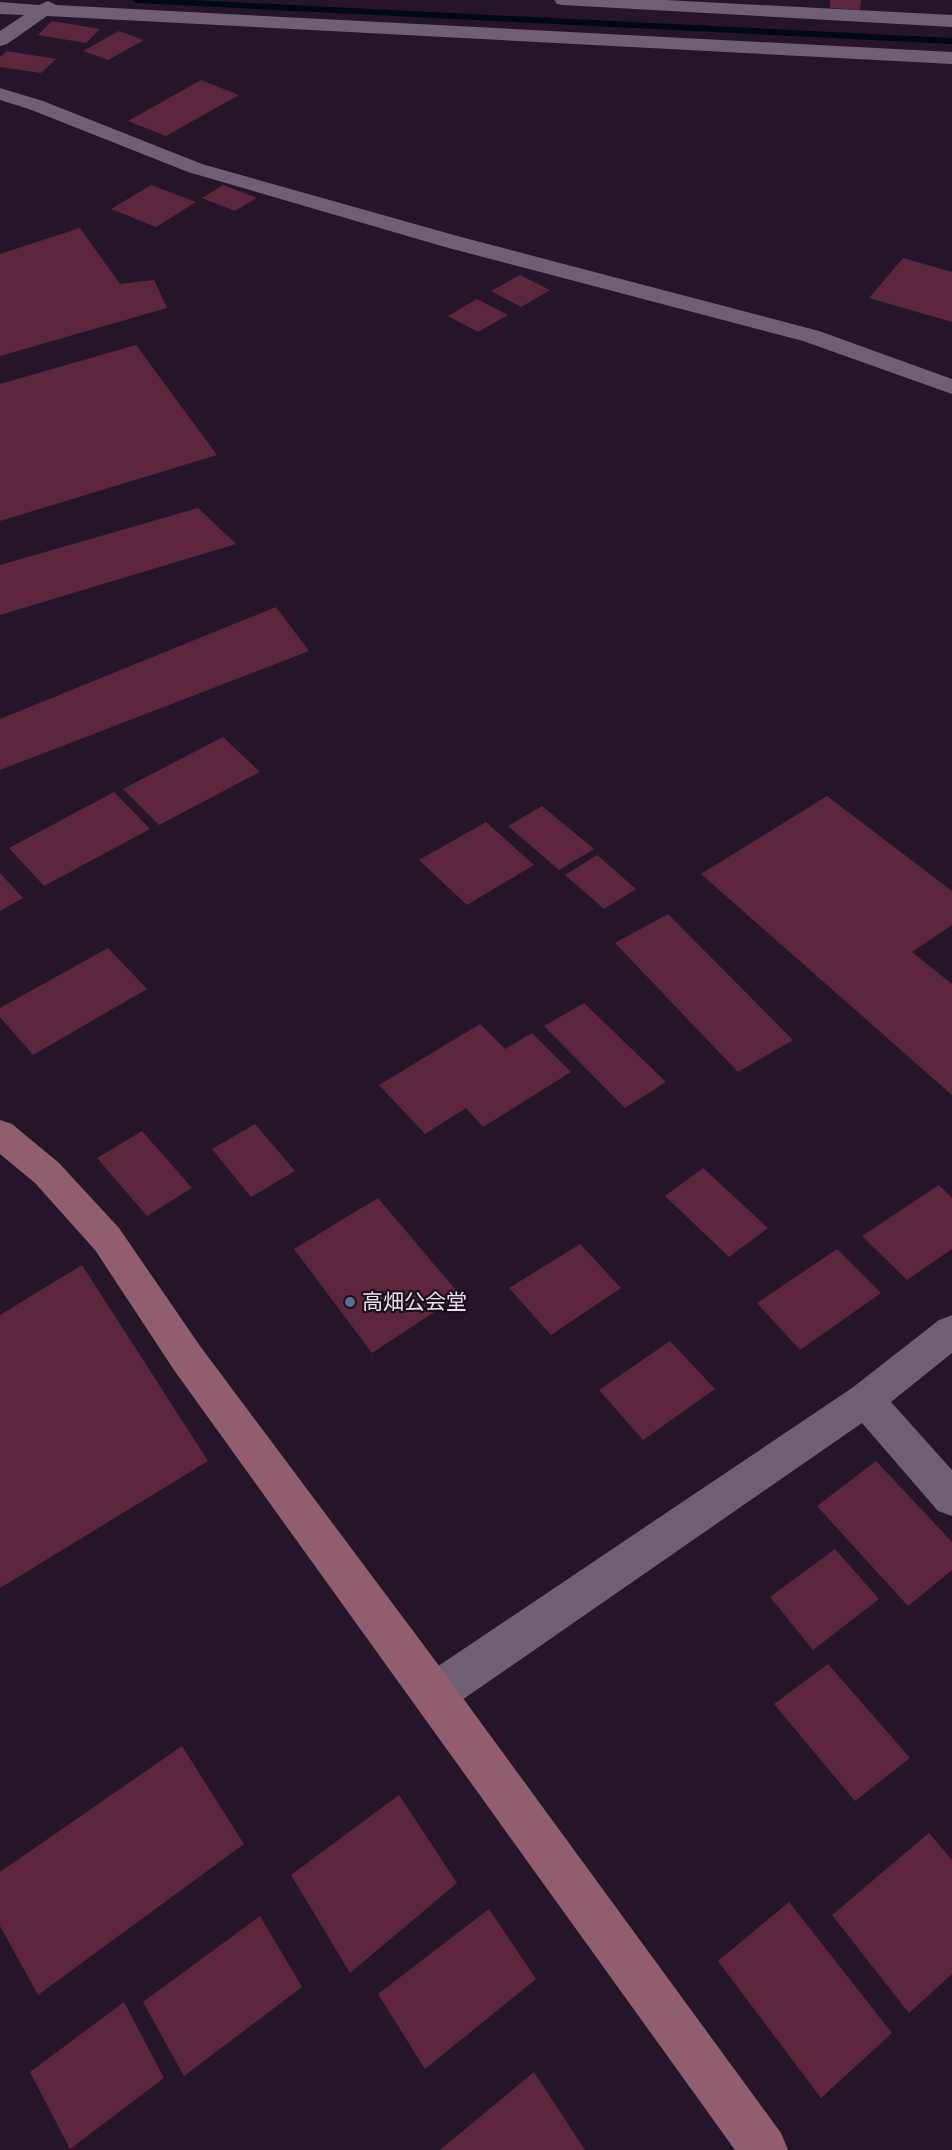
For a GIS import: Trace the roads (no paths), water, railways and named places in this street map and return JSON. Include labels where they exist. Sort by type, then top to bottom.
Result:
[{"type":"street","points":[[563,0],[676,3],[952,21]]},
{"type":"street","points":[[0,40],[49,5]]},
{"type":"street","points":[[0,8],[49,5],[952,58]]},
{"type":"street","points":[[0,94],[36,105],[195,168],[453,242],[811,336],[952,387]]},
{"type":"street","points":[[0,1134],[47,1173],[107,1239],[187,1358],[764,2150]]},
{"type":"street","points":[[434,1694],[865,1400],[952,1331]]},
{"type":"street","points":[[865,1400],[952,1498]]},
{"type":"waterway","points":[[137,0],[952,41]]},
{"type":"place","name":"高畑公会堂","points":[[350,1302]]}]
